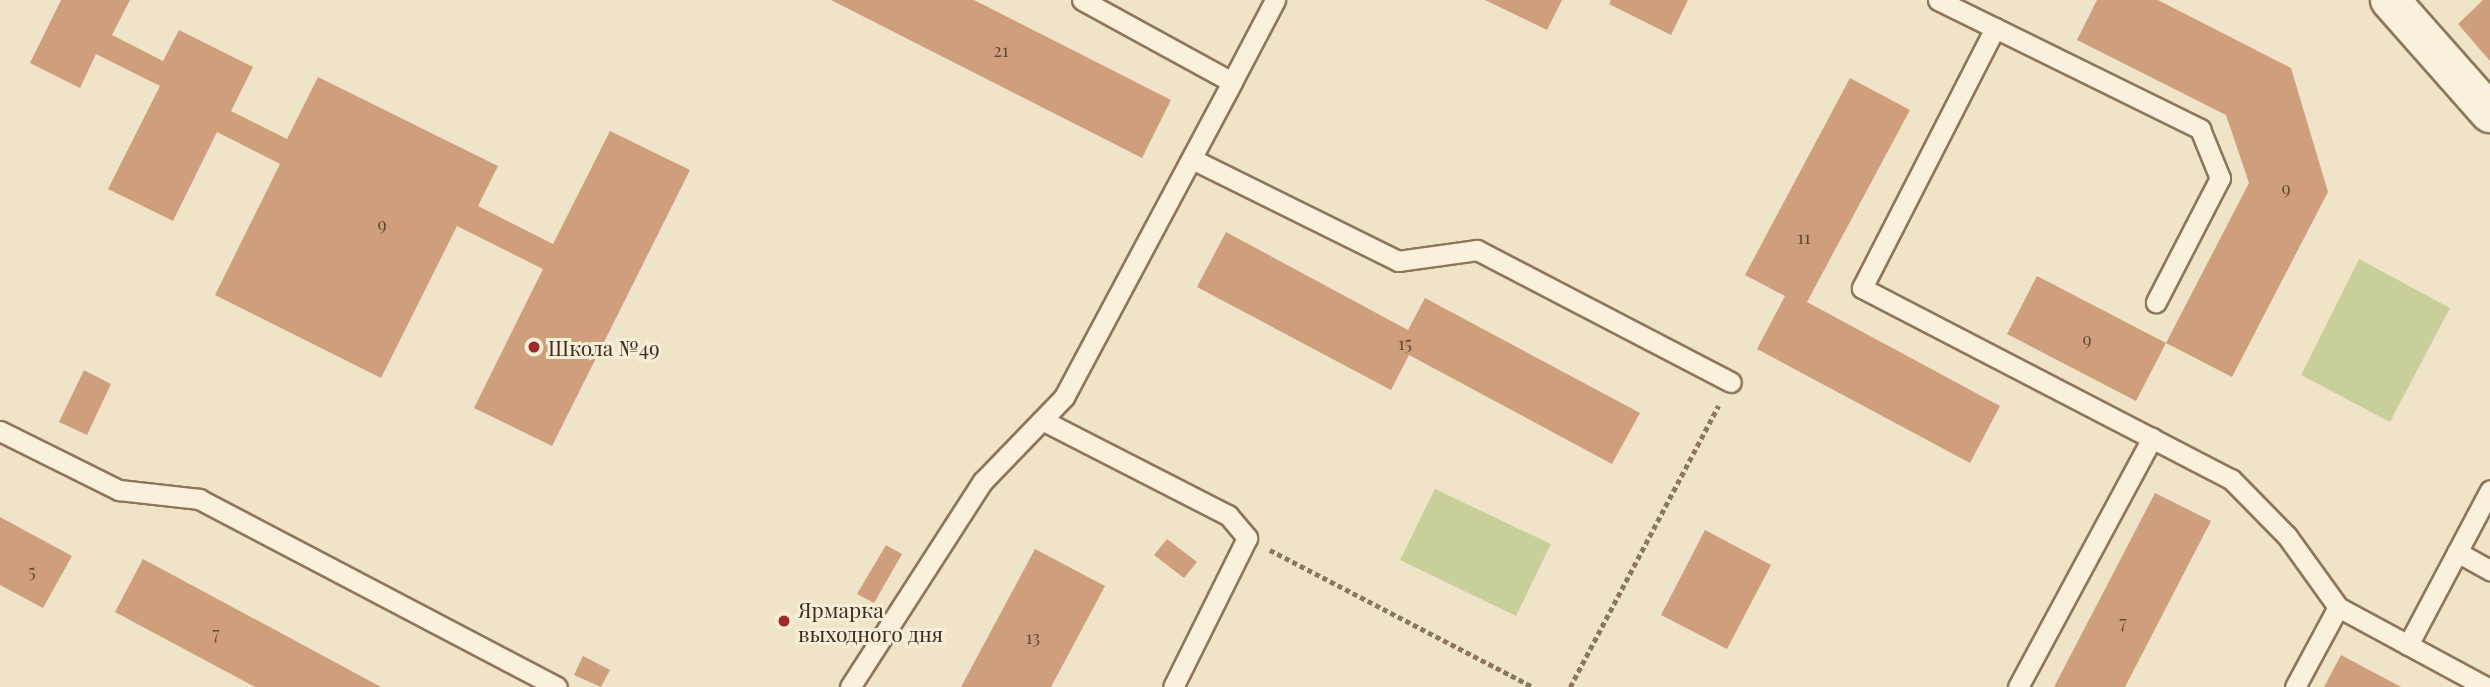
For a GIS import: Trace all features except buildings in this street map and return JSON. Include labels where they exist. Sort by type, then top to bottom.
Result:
[{"type":"street","points":[[2390,0],[2490,113]]},
{"type":"lane","points":[[1082,0],[1232,82]]},
{"type":"lane","points":[[849,687],[983,481],[1064,397],[1275,0]]},
{"type":"lane","points":[[1938,0],[2200,129],[2220,178],[2156,302]]},
{"type":"lane","points":[[1995,28],[1863,288],[2231,479],[2287,536],[2338,607],[2486,687]]},
{"type":"lane","points":[[1192,159],[1398,261],[1477,250],[1731,382]]},
{"type":"lane","points":[[1042,420],[1228,515],[1247,538],[1173,687]]},
{"type":"lane","points":[[0,431],[119,490],[199,499],[557,687]]},
{"type":"lane","points":[[2018,687],[2152,438]]},
{"type":"lane","points":[[2408,645],[2490,490]]},
{"type":"lane","points":[[2457,552],[2490,570]]},
{"type":"lane","points":[[2295,687],[2338,607]]},
{"type":"path","points":[[1570,687],[1731,382]]},
{"type":"path","points":[[1247,538],[1533,687]]},
{"type":"green space","points":[[2359,259],[2450,308],[2390,422],[2301,375]]},
{"type":"green space","points":[[1435,489],[1551,544],[1516,616],[1400,560]]},
{"type":"place","name":"Школа №49","points":[[534,347]]},
{"type":"place","name":"Ярмарка выходного дня","points":[[784,621]]}]
